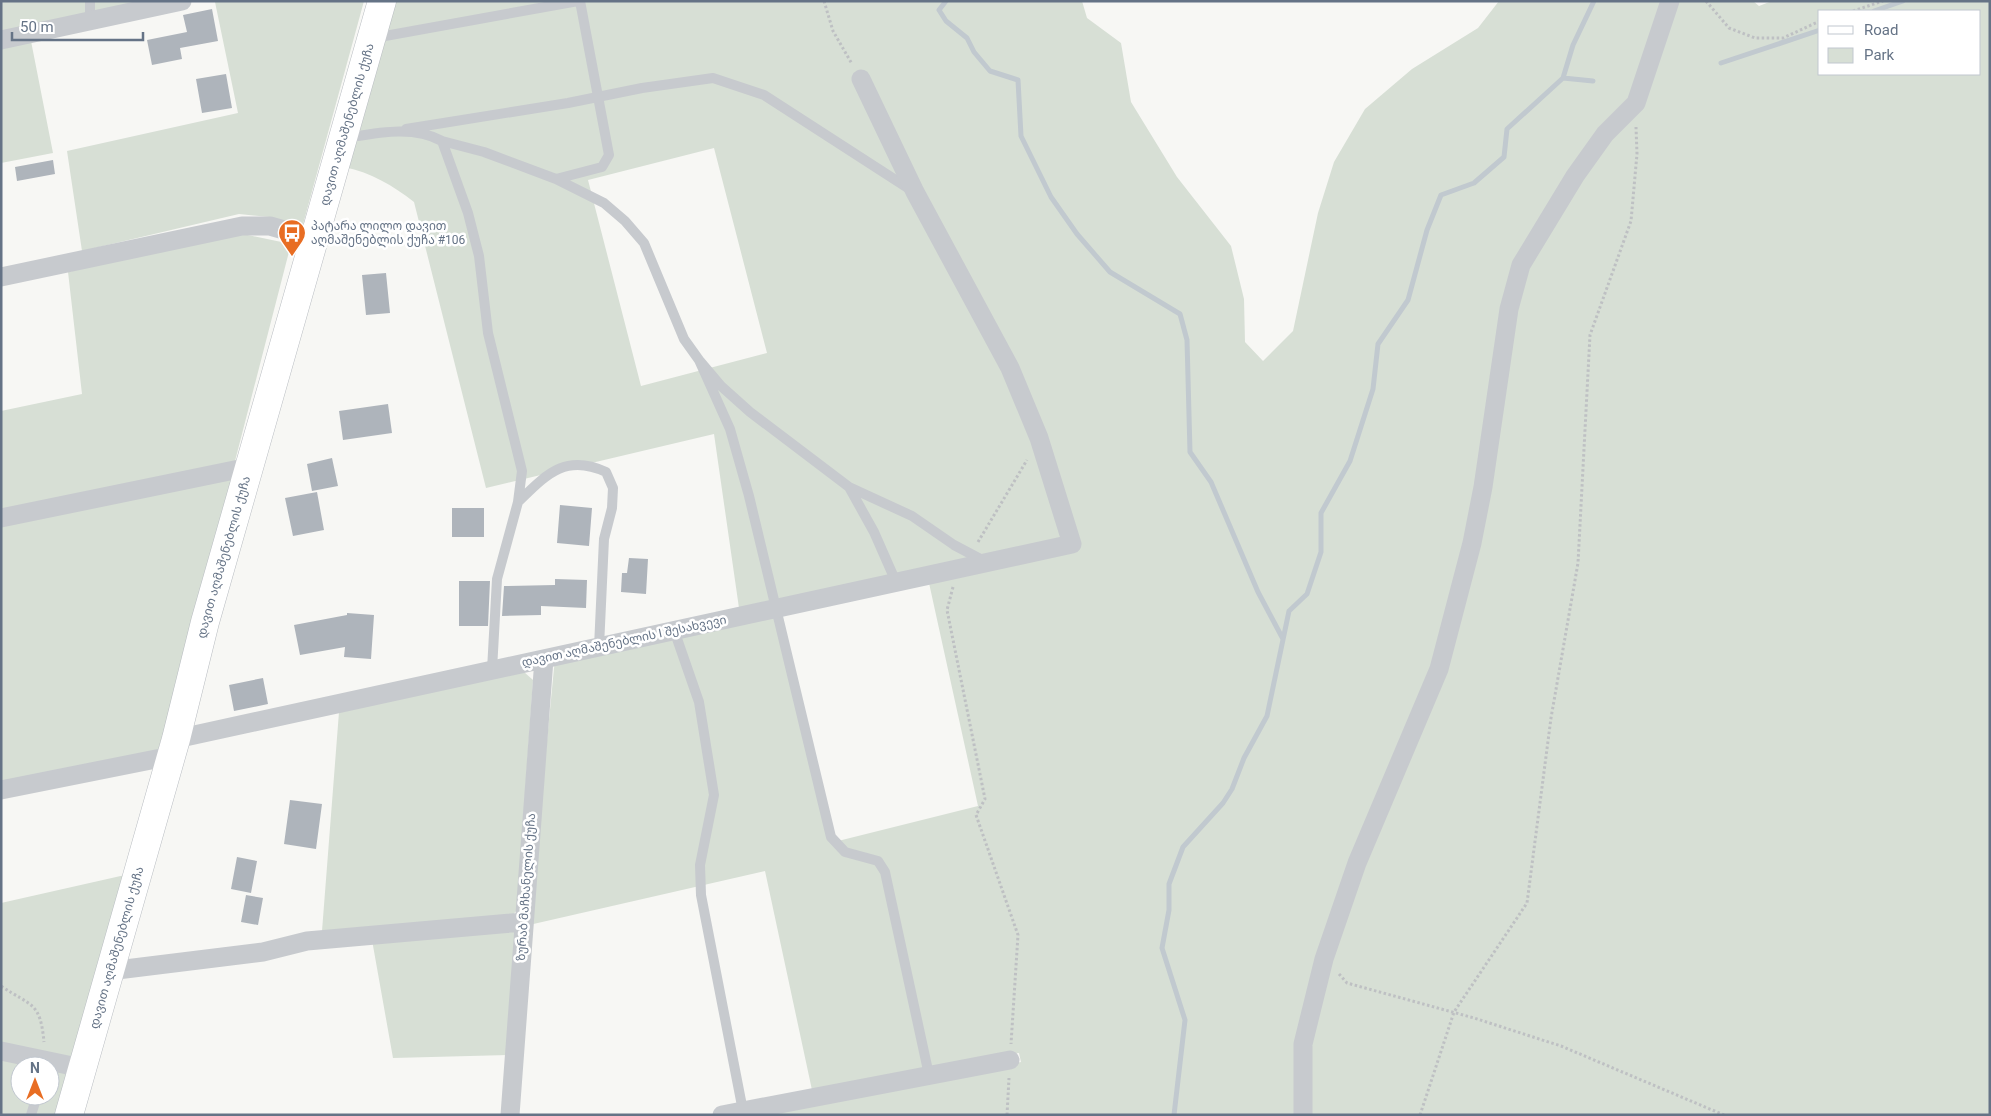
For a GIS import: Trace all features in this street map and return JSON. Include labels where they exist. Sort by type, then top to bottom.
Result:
[{"type":"street","points":[[1,40],[182,1]]},
{"type":"street","name":"დავით აღმაშენებლის ქუჩა","points":[[69,1115],[174,748],[205,622],[382,1]]},
{"type":"street","points":[[1303,1115],[1302,1044],[1324,960],[1357,863],[1439,670],[1481,496],[1509,309],[1521,265],[1575,176],[1605,134],[1636,103],[1670,1]]},
{"type":"street","points":[[861,79],[914,192],[1010,368],[1039,438]]},
{"type":"street","points":[[1,277],[242,226],[270,226],[291,232],[310,253]]},
{"type":"street","name":"დავით აღმაშენებლის I შესახვევი","points":[[1,790],[492,670],[896,582],[973,561],[1072,544],[1039,438]]},
{"type":"street","points":[[1,518],[249,467]]},
{"type":"street","name":"ზურაბ მაჩხანელის ქუჩა","points":[[510,1115],[544,659]]},
{"type":"street","points":[[109,971],[263,952],[307,941],[523,922]]},
{"type":"street","points":[[1,1051],[19,1056]]},
{"type":"street","points":[[722,1115],[1010,1060]]},
{"type":"street","points":[[60,1065],[82,1068]]},
{"type":"lane","points":[[90,1],[90,21]]},
{"type":"lane","points":[[371,38],[579,1],[609,155],[602,166],[556,179]]},
{"type":"lane","points":[[342,139],[713,78],[764,95],[914,192]]},
{"type":"lane","points":[[392,131],[432,135],[442,140],[484,152],[556,179],[604,203],[626,221],[644,243],[684,338],[699,360],[721,386],[750,412],[849,487],[912,516],[973,561]]},
{"type":"lane","points":[[442,140],[468,213],[479,256],[488,333],[522,471],[518,502],[497,579],[492,670]]},
{"type":"lane","points":[[699,360],[730,429],[764,552],[775,608],[831,836],[845,852],[878,861],[885,872],[929,1075]]},
{"type":"lane","points":[[518,502],[555,470],[569,464],[595,467],[606,472],[614,488],[612,508],[604,539],[600,647]]},
{"type":"lane","points":[[849,487],[874,532],[896,582]]},
{"type":"lane","points":[[674,630],[700,702],[714,795],[700,866],[701,895],[743,1111]]},
{"type":"path","points":[[824,1],[833,31],[861,79]]},
{"type":"path","points":[[1706,1],[1729,28],[1755,38],[1783,38],[1818,22]]},
{"type":"path","points":[[1856,10],[1883,1]]},
{"type":"path","points":[[1420,1115],[1454,1012],[1527,903],[1551,718],[1578,563],[1590,335],[1631,221],[1637,154],[1636,103]]},
{"type":"path","points":[[1007,1115],[1018,935],[976,815],[985,799],[947,610],[951,591],[973,561],[1039,438]]},
{"type":"path","points":[[1324,960],[1347,983],[1454,1012],[1561,1046],[1724,1115]]},
{"type":"path","points":[[1,986],[34,1005],[42,1019],[45,1056]]},
{"type":"green space","points":[[1,1],[150,1],[1,34]]},
{"type":"green space","points":[[364,1],[302,228],[269,217],[239,214],[82,251],[67,151],[238,113],[215,2]]},
{"type":"green space","points":[[388,1],[1082,1],[1087,18],[1121,43],[1131,102],[1177,177],[1231,246],[1244,299],[1245,342],[1263,361],[1293,331],[1318,213],[1334,162],[1365,109],[1412,69],[1478,28],[1499,1],[1753,1],[1759,6],[1772,1],[1990,1],[1990,1115],[744,1115],[1021,1062],[1019,1053],[812,1090],[765,871],[529,925],[556,648],[739,608],[714,434],[486,488],[414,202],[381,180],[344,167]],"holes":[[[714,148],[767,353],[641,386],[588,180]],[[929,583],[978,806],[834,842],[782,614]]]},
{"type":"green space","points":[[31,41],[53,153],[1,163],[1,47]]},
{"type":"green space","points":[[238,233],[291,244],[235,461],[1,512],[1,411],[82,394],[68,272]]},
{"type":"green space","points":[[238,474],[157,754],[1,784],[1,524]]},
{"type":"green space","points":[[524,672],[533,680],[517,910],[511,917],[322,931],[339,712]]},
{"type":"green space","points":[[125,875],[73,1060],[1,1044],[1,903]]},
{"type":"green space","points":[[515,931],[508,1055],[393,1058],[372,940]]},
{"type":"green space","points":[[1,1057],[10,1059],[10,1106],[60,1106],[60,1069],[71,1072],[59,1115],[1,1115]]},
{"type":"building","points":[[212,9],[218,41],[180,48],[182,59],[152,65],[147,40],[187,32],[183,15]]},
{"type":"building","points":[[226,74],[232,108],[202,113],[196,79]]},
{"type":"building","points":[[53,160],[55,174],[17,181],[15,167]]},
{"type":"building","points":[[386,273],[390,313],[366,315],[362,275]]},
{"type":"building","points":[[388,404],[392,433],[343,440],[339,411]]},
{"type":"building","points":[[332,458],[338,486],[312,491],[307,464]]},
{"type":"building","points":[[317,492],[324,530],[293,536],[285,498]]},
{"type":"building","points":[[560,505],[592,508],[589,546],[557,543]]},
{"type":"building","points":[[452,508],[484,508],[484,537],[452,537]]},
{"type":"building","points":[[629,558],[648,559],[646,594],[621,592],[622,573],[627,573]]},
{"type":"building","points":[[555,579],[587,580],[586,608],[541,606],[541,615],[502,616],[504,586],[555,585]]},
{"type":"building","points":[[459,581],[490,581],[488,626],[459,626]]},
{"type":"building","points":[[347,613],[374,615],[371,659],[344,657],[345,647],[300,655],[294,625],[347,615]]},
{"type":"building","points":[[263,678],[268,704],[234,711],[229,685]]},
{"type":"building","points":[[290,800],[322,804],[316,849],[284,844]]},
{"type":"building","points":[[237,857],[257,861],[251,893],[231,889]]},
{"type":"building","points":[[246,895],[263,898],[258,925],[241,922]]},
{"type":"waterway","points":[[946,1],[939,10],[946,21],[967,38],[974,52],[990,71],[1018,80],[1021,136],[1051,197],[1077,234],[1110,272],[1180,314],[1187,340],[1190,452],[1211,482],[1258,592],[1283,639]]},
{"type":"waterway","points":[[1174,1115],[1185,1020],[1162,948],[1169,910],[1169,884],[1183,847],[1223,803],[1232,789],[1244,758],[1267,716],[1289,611],[1307,594],[1321,552],[1321,513],[1350,461],[1373,389],[1378,344],[1408,300],[1427,230],[1441,195],[1474,183],[1504,157],[1507,129],[1563,78],[1573,45],[1594,1]]},
{"type":"waterway","points":[[1877,10],[1903,1]]},
{"type":"waterway","points":[[1721,63],[1818,31]]},
{"type":"waterway","points":[[1563,78],[1593,81]]},
{"type":"place","name":"პატარა ლილო დავით აღმაშენებლის ქუჩა #106","points":[[292,257]]}]
